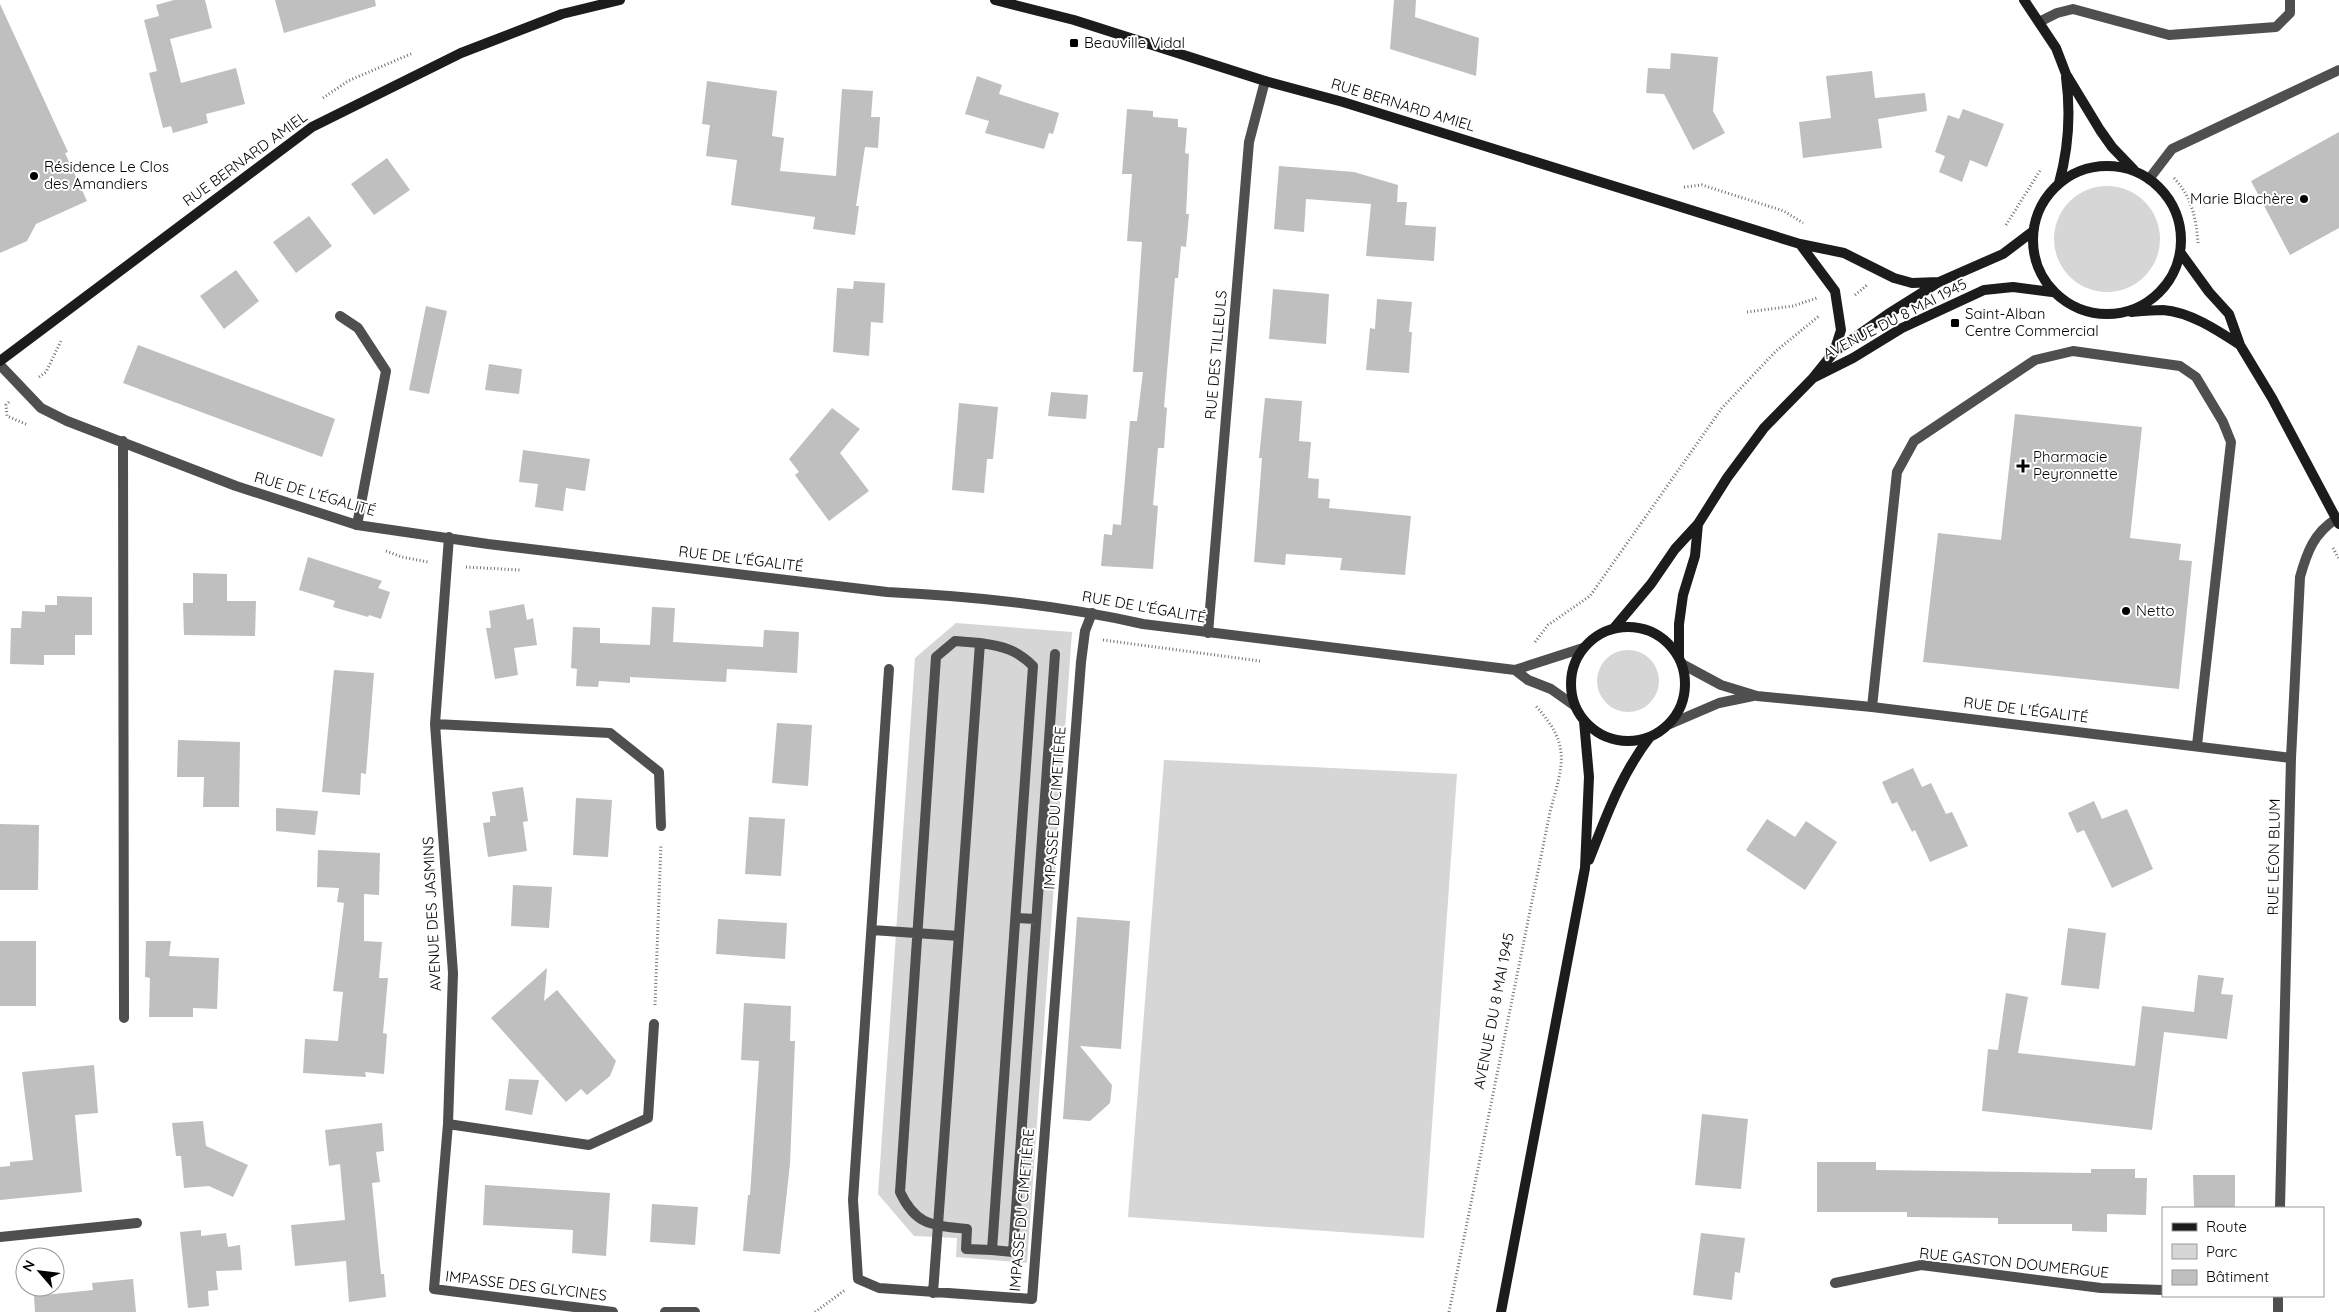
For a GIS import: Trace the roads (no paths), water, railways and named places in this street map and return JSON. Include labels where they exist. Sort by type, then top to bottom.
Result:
[{"type":"main road","name":"RUE BERNARD AMIEL","points":[[0,363],[312,127],[461,53],[562,14],[620,0]]},
{"type":"main road","name":"RUE BERNARD AMIEL","points":[[995,0],[1074,20],[1265,82],[1343,102],[1800,244],[1844,253],[1894,278],[1912,283],[1939,282]]},
{"type":"main road","points":[[2024,0],[2056,48],[2066,74],[2112,147],[2134,171]]},
{"type":"main road","points":[[2059,183],[2069,140],[2070,107],[2066,74]]},
{"type":"main road","points":[[2128,312],[2153,299],[2171,278],[2180,252],[2181,231],[2175,211],[2164,192],[2149,178],[2134,171],[2115,166],[2095,167],[2076,172],[2059,183],[2046,197],[2037,214],[2032,232],[2033,254],[2040,274],[2052,292],[2068,305],[2087,313],[2108,315],[2164,310],[2191,318],[2218,330],[2240,345]]},
{"type":"main road","name":"AVENUE DU 8 MAI 1945","points":[[1614,628],[1651,584],[1674,549],[1698,524],[1727,478],[1764,428],[1813,378],[1834,352],[1888,314],[1939,282],[2003,254],[2032,232]]},
{"type":"main road","points":[[1800,244],[1835,291],[1841,330],[1834,352]]},
{"type":"main road","points":[[2180,252],[2229,314],[2240,345],[2272,398],[2338,521]]},
{"type":"main road","name":"AVENUE DU 8 MAI 1945","points":[[1813,378],[1853,358],[1902,328],[1984,290],[2013,287],[2052,292]]},
{"type":"main road","name":"AVENUE DU 8 MAI 1945","points":[[1681,660],[1679,624],[1683,595],[1695,556],[1698,524]]},
{"type":"main road","points":[[1585,868],[1620,783],[1633,759],[1650,737],[1670,724],[1679,711],[1686,680],[1681,660],[1670,644],[1651,632],[1629,626],[1614,628],[1592,639],[1575,661],[1571,676],[1571,691],[1575,706],[1584,721],[1598,733],[1615,740],[1633,741],[1650,737]]},
{"type":"main road","points":[[1500,1312],[1585,868],[1589,778],[1584,721]]},
{"type":"street","points":[[2039,22],[2057,13],[2073,9],[2169,35],[2266,28],[2276,27],[2290,13],[2290,0]]},
{"type":"street","points":[[2149,178],[2172,149],[2339,70]]},
{"type":"street","name":"RUE DES TILLEULS","points":[[1208,633],[1249,142],[1265,82]]},
{"type":"street","points":[[340,316],[358,328],[386,371],[357,525]]},
{"type":"street","points":[[1872,707],[1897,472],[1914,441],[2035,360],[2073,351],[2180,366],[2196,377],[2223,422],[2231,442],[2197,745]]},
{"type":"street","name":"RUE DE L'ÉGALITÉ","points":[[0,363],[41,408],[67,421],[236,486],[357,525],[887,592],[935,594],[1092,612],[1143,624],[1208,633],[1515,670],[1584,648]]},
{"type":"street","points":[[123,441],[124,1018]]},
{"type":"street","name":"RUE LÉON BLUM","points":[[2280,1207],[2291,758],[2300,577],[2307,553],[2322,528],[2338,521]]},
{"type":"street","name":"AVENUE DES JASMINS","points":[[434,1289],[448,1124],[453,973],[435,724],[449,537]]},
{"type":"street","name":"IMPASSE DU CIMETIÈRE","points":[[872,930],[854,1200],[858,1279],[879,1288],[1032,1299],[1081,662],[1085,631],[1092,612]]},
{"type":"street","points":[[992,1250],[1033,666],[1024,656],[1006,647],[980,643],[955,641],[936,657],[900,1192],[913,1214],[938,1225],[967,1228],[966,1249],[1013,1252],[1055,654]]},
{"type":"street","points":[[933,1293],[980,643]]},
{"type":"street","name":"RUE DE L'ÉGALITÉ","points":[[1681,660],[1721,685],[1757,696],[1872,707],[2197,745],[2291,758]]},
{"type":"street","points":[[890,670],[872,930],[959,936]]},
{"type":"street","name":"RUE DE L'ÉGALITÉ","points":[[1515,670],[1528,680],[1551,689],[1575,706]]},
{"type":"street","name":"RUE DE L'ÉGALITÉ","points":[[1670,724],[1719,703],[1757,696]]},
{"type":"street","points":[[435,724],[610,733],[659,772],[661,826]]},
{"type":"street","points":[[1016,918],[1036,919]]},
{"type":"street","points":[[448,1124],[589,1145],[648,1118],[654,1024]]},
{"type":"street","points":[[0,1237],[136,1223]]},
{"type":"street","name":"RUE GASTON DOUMERGUE","points":[[1835,1283],[1921,1265],[2101,1288],[2162,1290]]},
{"type":"street","name":"IMPASSE DES GLYCINES","points":[[434,1289],[613,1312]]},
{"type":"street","points":[[2278,1297],[2278,1312]]},
{"type":"street","points":[[665,1312],[695,1312]]},
{"type":"place","name":"Beauville Vidal","points":[[1074,43]]},
{"type":"place","name":"Résidence Le Clos des Amandiers","points":[[34,176]]},
{"type":"place","name":"Marie Blachère","points":[[2304,199]]},
{"type":"place","name":"Saint-Alban Centre Commercial","points":[[1955,323]]},
{"type":"place","name":"Pharmacie Peyronnette","points":[[2023,466]]},
{"type":"place","name":"Netto","points":[[2126,611]]}]
